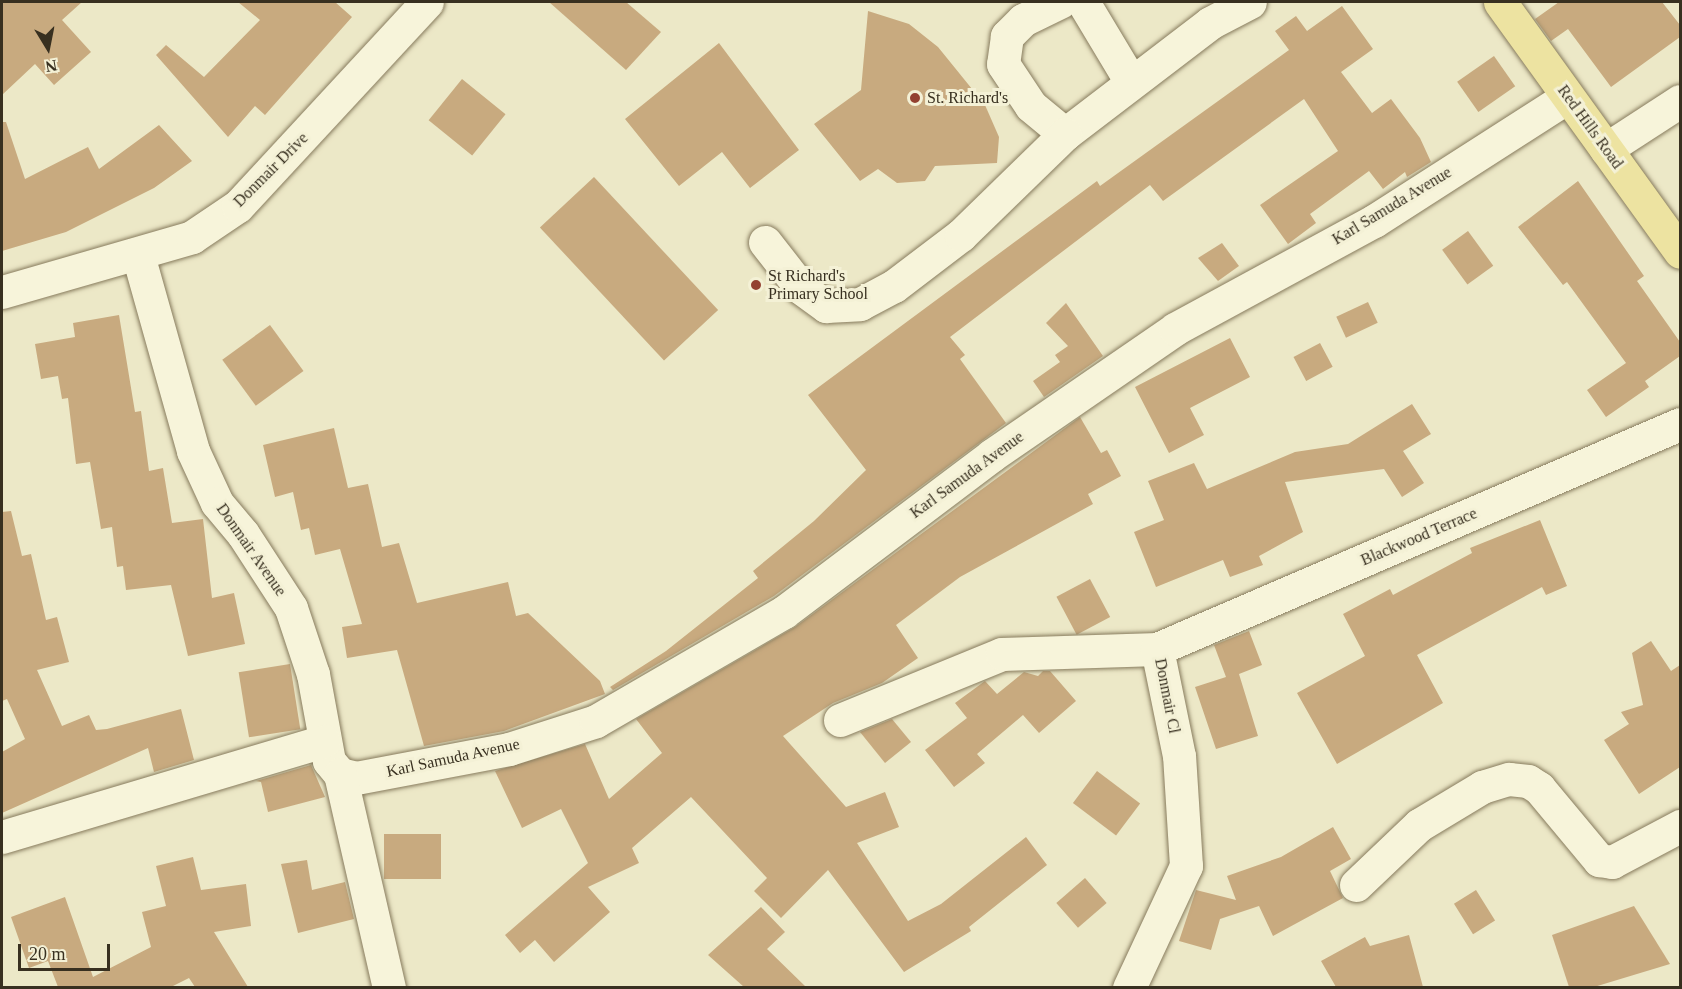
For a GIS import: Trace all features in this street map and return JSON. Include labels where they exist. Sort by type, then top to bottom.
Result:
[{"type":"main road","name":"Red Hills Road","points":[[1500,2],[1680,252]]},
{"type":"street","name":"Donmair Drive","points":[[2,292],[138,255],[192,237],[238,206],[427,2]]},
{"type":"street","points":[[1060,2],[1023,20],[1007,36],[1003,64],[1031,105],[1065,134]]},
{"type":"street","points":[[1083,2],[1131,82]]},
{"type":"street","points":[[765,242],[801,288],[826,306],[860,304],[894,286],[961,235],[1065,134],[1131,82],[1210,23],[1250,2]]},
{"type":"street","name":"Karl Samuda Avenue","points":[[340,774],[356,778],[508,749],[596,721],[784,612],[992,455],[1175,328],[1374,221],[1567,97]]},
{"type":"street","points":[[1606,150],[1680,100]]},
{"type":"street","name":"Donmair Avenue","points":[[138,255],[193,451],[217,503],[243,534],[291,608],[314,674],[324,741],[329,761],[340,774],[389,987]]},
{"type":"street","name":"Blackwood Terrace","points":[[1157,649],[1680,424]]},
{"type":"street","name":"Donmair Cl","points":[[840,720],[1002,654],[1157,649],[1179,756],[1186,866],[1129,987]]},
{"type":"street","points":[[2,837],[324,741]]},
{"type":"street","points":[[1356,885],[1419,825],[1482,787],[1509,779],[1528,781],[1539,788],[1599,860],[1612,862],[1680,826]]},
{"type":"building","points":[[2,2],[82,2],[62,20],[91,52],[54,85],[35,64],[2,95]]},
{"type":"building","points":[[238,2],[335,2],[352,17],[265,115],[255,106],[228,137],[156,55],[166,45],[204,77],[260,20]]},
{"type":"building","points":[[549,2],[626,2],[661,32],[626,70]]},
{"type":"building","points":[[1559,2],[1662,2],[1680,25],[1680,37],[1611,87],[1568,29],[1551,41],[1535,19]]},
{"type":"building","points":[[1342,6],[1373,49],[1341,72],[1372,113],[1391,99],[1420,138],[1431,162],[1407,177],[1405,172],[1383,189],[1369,171],[1310,214],[1316,223],[1288,244],[1260,205],[1338,151],[1304,99],[1163,201],[1150,185],[950,337],[965,355],[960,359],[1006,423],[774,596],[613,690],[610,687],[666,651],[758,578],[753,571],[814,521],[866,470],[808,395],[1097,181],[1100,186],[1289,50],[1275,31],[1296,16],[1307,31]]},
{"type":"building","name":"St. Richard's","points":[[868,11],[909,24],[938,47],[985,105],[999,137],[997,163],[935,166],[925,181],[897,183],[878,169],[860,181],[814,124],[861,90]]},
{"type":"building","points":[[719,43],[799,150],[750,188],[722,152],[679,186],[625,119]]},
{"type":"building","points":[[1494,56],[1515,86],[1478,112],[1457,82]]},
{"type":"building","points":[[462,79],[506,114],[472,155],[429,120]]},
{"type":"building","points":[[2,122],[6,122],[25,179],[88,147],[99,169],[159,125],[192,161],[154,188],[66,232],[2,251]]},
{"type":"building","points":[[594,177],[718,310],[664,361],[540,227]]},
{"type":"building","points":[[1578,181],[1644,276],[1637,281],[1680,342],[1680,356],[1645,381],[1649,387],[1606,417],[1587,390],[1626,363],[1567,282],[1563,285],[1518,227]]},
{"type":"building","points":[[1468,231],[1493,266],[1467,285],[1442,250]]},
{"type":"building","points":[[1222,243],[1239,266],[1218,281],[1198,258]]},
{"type":"building","points":[[1368,302],[1378,323],[1346,338],[1336,317]]},
{"type":"building","points":[[1066,303],[1103,356],[1044,397],[1033,381],[1060,362],[1055,355],[1068,346],[1046,323]]},
{"type":"building","points":[[119,315],[135,412],[141,411],[149,471],[163,468],[172,523],[203,519],[212,598],[234,593],[245,644],[188,656],[171,585],[126,590],[123,566],[117,567],[112,527],[101,529],[90,462],[76,464],[68,398],[62,399],[58,376],[41,379],[35,344],[75,337],[73,323]]},
{"type":"building","points":[[270,325],[304,371],[256,406],[222,360]]},
{"type":"building","points":[[1230,338],[1250,377],[1190,408],[1204,435],[1169,453],[1135,387]]},
{"type":"building","points":[[1320,343],[1333,367],[1306,381],[1294,357]]},
{"type":"building","points":[[1412,404],[1431,434],[1403,451],[1424,483],[1402,497],[1384,469],[1285,482],[1303,532],[1259,556],[1263,565],[1230,577],[1223,560],[1156,587],[1134,532],[1164,520],[1148,481],[1194,463],[1207,489],[1295,452],[1348,444]]},
{"type":"building","points":[[1080,417],[1101,453],[1107,450],[1121,476],[1088,494],[1093,504],[960,577],[896,625],[918,658],[882,683],[833,703],[783,736],[846,807],[885,792],[899,827],[857,843],[908,921],[941,904],[1026,837],[1047,865],[969,927],[971,931],[904,972],[828,870],[781,918],[754,891],[767,878],[691,797],[632,848],[639,863],[588,887],[610,912],[554,962],[535,940],[520,953],[505,935],[588,863],[561,809],[522,828],[495,771],[585,744],[609,799],[662,753],[636,719],[795,627]]},
{"type":"building","points":[[334,428],[348,488],[368,484],[382,547],[399,543],[417,603],[508,582],[516,616],[528,613],[600,681],[605,694],[504,731],[424,746],[397,650],[347,658],[342,627],[362,624],[340,549],[315,555],[309,528],[301,530],[293,492],[275,497],[263,445]]},
{"type":"building","points":[[11,511],[22,556],[31,554],[46,620],[57,617],[69,662],[37,670],[62,726],[89,715],[96,730],[107,729],[181,709],[194,760],[154,772],[148,748],[2,813],[2,752],[25,739],[7,699],[2,701],[2,512]]},
{"type":"building","points":[[1540,520],[1567,586],[1546,595],[1542,587],[1417,655],[1443,703],[1337,764],[1297,693],[1365,656],[1343,614],[1390,589],[1393,595],[1472,553],[1470,548]]},
{"type":"building","points":[[1090,579],[1110,617],[1077,635],[1056,597]]},
{"type":"building","points":[[1249,631],[1262,665],[1239,674],[1258,736],[1216,749],[1195,687],[1226,677],[1214,645]]},
{"type":"building","points":[[1651,641],[1671,671],[1680,665],[1680,767],[1639,794],[1604,740],[1629,724],[1621,712],[1643,705],[1632,653]]},
{"type":"building","points":[[290,664],[300,729],[249,737],[239,672]]},
{"type":"building","points":[[1043,671],[1050,671],[1076,701],[1039,733],[1023,715],[977,754],[985,763],[954,787],[925,750],[967,718],[955,703],[985,681],[997,694],[1024,672],[1038,676]]},
{"type":"building","points":[[892,719],[911,742],[885,763],[860,732]]},
{"type":"building","points":[[311,765],[325,797],[268,812],[261,782],[256,781]]},
{"type":"building","points":[[1097,771],[1140,803],[1116,835],[1073,803]]},
{"type":"building","points":[[1333,827],[1351,859],[1330,871],[1343,898],[1273,936],[1259,906],[1220,919],[1211,950],[1179,941],[1196,890],[1236,900],[1227,876],[1281,857]]},
{"type":"building","points":[[384,834],[441,834],[441,879],[384,879]]},
{"type":"building","points":[[193,857],[201,890],[246,884],[251,926],[214,932],[248,987],[195,987],[189,978],[171,987],[58,987],[48,961],[29,968],[11,917],[65,897],[93,977],[151,947],[142,912],[166,906],[156,866]]},
{"type":"building","points":[[307,860],[312,890],[345,882],[354,919],[298,933],[281,864]]},
{"type":"building","points":[[1085,878],[1107,903],[1078,928],[1056,903]]},
{"type":"building","points":[[1476,890],[1495,921],[1473,934],[1454,904]]},
{"type":"building","points":[[1634,906],[1670,964],[1594,987],[1569,987],[1552,935]]},
{"type":"building","points":[[761,907],[785,932],[767,949],[806,987],[744,987],[708,955]]},
{"type":"building","points":[[1409,935],[1423,987],[1336,987],[1321,961],[1365,937],[1370,946]]},
{"type":"place","name":"St. Richard's","points":[[915,98]]},
{"type":"place","name":"St Richard's Primary School","points":[[756,285]]}]
